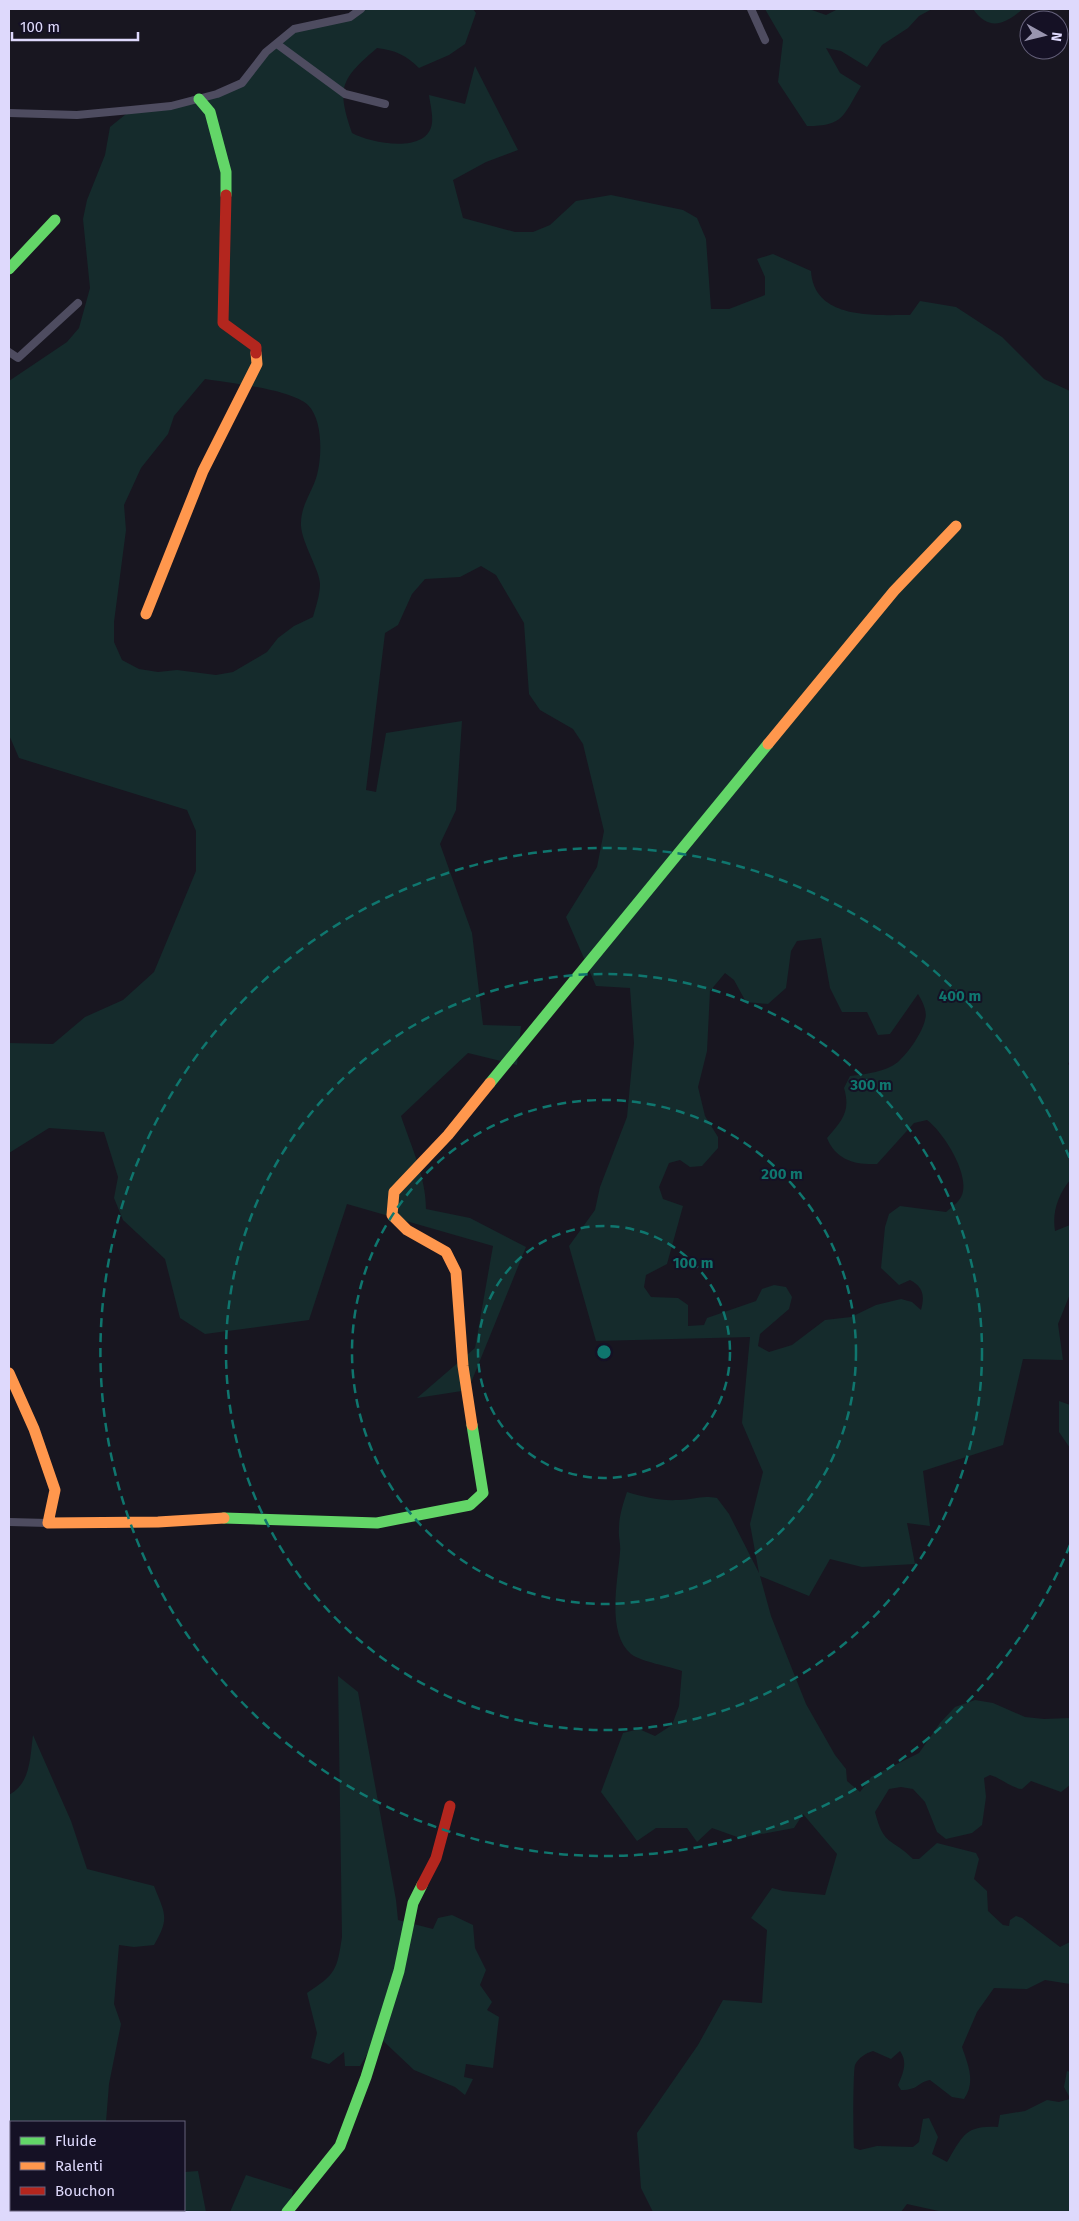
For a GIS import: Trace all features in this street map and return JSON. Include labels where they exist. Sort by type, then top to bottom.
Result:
[{"type":"street","points":[[9,113],[77,115],[172,106],[242,83],[266,52],[294,29],[350,17],[361,9]]},
{"type":"street","points":[[751,9],[765,40]]},
{"type":"street","points":[[277,44],[345,94],[386,104]]},
{"type":"street","points":[[146,614],[203,470],[257,364],[256,347],[223,323],[226,172],[216,141],[210,112],[198,98]]},
{"type":"street","points":[[10,266],[55,220]]},
{"type":"street","points":[[9,352],[18,358],[78,302]]},
{"type":"street","points":[[9,1522],[158,1522],[239,1517],[376,1523],[470,1505],[483,1493],[463,1366],[456,1272],[446,1252],[407,1230],[392,1215],[394,1192],[448,1135],[894,591],[956,526]]},
{"type":"street","points":[[9,1373],[34,1429],[55,1490],[48,1523]]},
{"type":"street","points":[[288,2212],[340,2146],[366,2077],[396,1980],[414,1904],[436,1858],[450,1806]]},
{"type":"green space","points":[[361,9],[473,9],[476,13],[465,44],[449,55],[419,68],[400,54],[377,48],[349,76],[343,94],[352,133],[384,143],[410,143],[428,133],[432,123],[429,95],[465,104],[475,66],[518,150],[486,162],[453,180],[463,218],[515,232],[533,232],[550,225],[576,201],[611,195],[683,210],[697,218],[706,239],[711,309],[729,309],[765,295],[765,277],[757,259],[773,254],[811,271],[815,287],[823,299],[834,306],[848,311],[864,314],[910,315],[920,301],[956,307],[1002,337],[1044,379],[1070,391],[1070,1060],[1068,1064],[1070,1066],[1070,1180],[1062,1192],[1054,1217],[1055,1231],[1070,1225],[1070,1294],[1058,1324],[1063,1360],[1023,1359],[1003,1445],[923,1471],[930,1526],[907,1523],[915,1564],[862,1567],[830,1559],[809,1596],[760,1576],[771,1616],[806,1704],[835,1755],[846,1769],[847,1781],[860,1792],[871,1777],[919,1753],[940,1723],[955,1707],[975,1700],[993,1703],[1025,1717],[1044,1719],[1070,1718],[1070,1785],[1061,1792],[1031,1781],[1022,1789],[990,1775],[984,1778],[986,1797],[982,1825],[972,1833],[946,1839],[937,1832],[925,1802],[913,1789],[901,1787],[889,1789],[875,1812],[885,1836],[913,1859],[919,1859],[937,1843],[976,1853],[979,1859],[974,1879],[987,1891],[988,1911],[1003,1925],[1009,1926],[1010,1920],[1016,1916],[1022,1918],[1060,1947],[1070,1942],[1070,1984],[1045,1980],[1027,1989],[994,1988],[977,2012],[962,2047],[970,2073],[970,2086],[964,2099],[952,2097],[930,2080],[914,2088],[901,2090],[898,2085],[903,2072],[904,2059],[900,2051],[891,2059],[873,2051],[865,2054],[855,2065],[853,2120],[854,2148],[860,2150],[877,2146],[913,2147],[919,2142],[923,2119],[929,2118],[938,2137],[932,2154],[947,2162],[966,2134],[978,2128],[998,2127],[1000,2115],[1025,2111],[1047,2100],[1059,2102],[1070,2099],[1070,2212],[943,2212],[907,2204],[901,2212],[653,2212],[641,2188],[637,2133],[698,2045],[723,2000],[762,2003],[767,1930],[751,1918],[772,1888],[783,1891],[825,1895],[837,1854],[803,1814],[794,1828],[740,1838],[712,1828],[697,1842],[687,1828],[656,1828],[637,1841],[601,1792],[623,1733],[639,1729],[655,1736],[672,1725],[679,1706],[682,1671],[636,1657],[623,1645],[618,1633],[615,1606],[620,1549],[619,1524],[627,1492],[665,1500],[717,1498],[729,1514],[759,1573],[750,1524],[763,1472],[742,1423],[750,1337],[596,1341],[569,1246],[595,1210],[600,1187],[627,1117],[634,1043],[630,988],[596,986],[566,917],[597,867],[604,831],[583,744],[573,729],[540,710],[529,694],[524,623],[496,575],[481,566],[460,577],[425,579],[412,594],[398,625],[385,633],[366,790],[376,792],[386,733],[462,721],[456,810],[440,844],[472,933],[483,1025],[521,1026],[517,1065],[468,1053],[401,1116],[421,1173],[426,1209],[470,1218],[526,1247],[468,1390],[417,1398],[475,1348],[493,1246],[347,1204],[309,1320],[205,1334],[180,1318],[165,1259],[123,1220],[114,1198],[118,1177],[104,1132],[49,1128],[9,1153],[9,1043],[53,1044],[85,1017],[123,1000],[154,972],[196,871],[196,831],[187,810],[19,758],[9,735],[9,381],[67,342],[79,328],[90,288],[83,219],[87,200],[105,155],[110,127],[131,110],[172,106],[242,83],[266,52],[294,29],[350,17]],"holes":[[[205,379],[288,395],[300,399],[313,412],[319,429],[320,458],[315,482],[302,512],[301,526],[304,540],[319,578],[319,596],[313,617],[294,626],[278,638],[267,652],[233,672],[216,675],[177,670],[158,672],[139,669],[122,660],[114,642],[114,622],[126,530],[124,505],[141,468],[168,434],[174,416]],[[821,938],[830,988],[842,1012],[867,1012],[878,1035],[890,1034],[918,994],[926,1013],[918,1036],[911,1048],[898,1062],[882,1070],[850,1076],[844,1088],[846,1110],[841,1121],[827,1138],[836,1151],[847,1160],[877,1164],[914,1123],[927,1120],[940,1133],[958,1162],[963,1182],[963,1191],[959,1200],[946,1212],[900,1206],[889,1214],[885,1227],[881,1268],[899,1285],[910,1280],[918,1286],[923,1296],[921,1310],[912,1302],[901,1299],[876,1305],[851,1317],[825,1320],[792,1345],[769,1352],[758,1346],[760,1334],[789,1309],[792,1297],[786,1287],[774,1285],[762,1289],[756,1301],[707,1318],[704,1325],[688,1326],[688,1305],[678,1298],[651,1297],[644,1287],[646,1275],[667,1264],[683,1206],[663,1199],[659,1187],[669,1163],[680,1160],[690,1167],[702,1166],[718,1148],[718,1137],[705,1116],[698,1087],[707,1051],[710,991],[725,973],[734,980],[746,1002],[768,1004],[786,988],[791,951],[797,941]]]},
{"type":"green space","points":[[765,9],[809,9],[826,15],[838,9],[932,9],[919,16],[908,28],[882,45],[867,67],[841,51],[826,48],[840,73],[861,86],[846,112],[836,121],[819,126],[807,126],[778,82],[783,40]]},
{"type":"green space","points":[[973,9],[1023,9],[1019,10],[1010,19],[997,23],[985,21]]},
{"type":"green space","points":[[1059,1401],[1070,1405],[1070,1448],[1059,1432]]},
{"type":"green space","points":[[338,1676],[358,1692],[398,1920],[433,1929],[438,1918],[452,1915],[473,1925],[475,1948],[486,1970],[480,1985],[492,2002],[487,2010],[499,2017],[493,2068],[466,2064],[464,2077],[473,2079],[465,2095],[455,2087],[414,2070],[378,2036],[360,2066],[345,2066],[344,2052],[329,2064],[311,2058],[317,2033],[307,1993],[330,1976],[334,1970],[342,1937]]},
{"type":"green space","points":[[33,1735],[71,1821],[87,1869],[154,1886],[163,1910],[164,1922],[154,1945],[134,1947],[119,1945],[114,2004],[121,2024],[109,2084],[106,2121],[10,2121],[10,2211],[44,2212],[9,2212],[9,1795],[22,1784],[30,1760]]},
{"type":"green space","points":[[1067,2071],[1070,2072],[1070,2098],[1064,2087]]},
{"type":"green space","points":[[198,2171],[206,2212],[107,2212],[185,2211],[185,2172]]},
{"type":"green space","points":[[246,2175],[293,2190],[289,2212],[230,2212]]},
{"type":"traffic: fast","points":[[199,99],[210,112],[226,172],[226,195]]},
{"type":"traffic: fast","points":[[9,269],[55,220]]},
{"type":"traffic: fast","points":[[490,1083],[768,744]]},
{"type":"traffic: fast","points":[[224,1518],[377,1523],[470,1505],[483,1493],[472,1425]]},
{"type":"traffic: fast","points":[[287,2212],[340,2146],[366,2077],[399,1971],[413,1903],[422,1885]]},
{"type":"traffic: slow","points":[[146,614],[203,471],[257,364],[256,353]]},
{"type":"traffic: slow","points":[[768,744],[894,591],[956,526]]},
{"type":"traffic: slow","points":[[472,1425],[463,1366],[456,1272],[446,1252],[407,1230],[392,1215],[394,1192],[448,1135],[490,1083]]},
{"type":"traffic: slow","points":[[9,1373],[34,1429],[55,1490],[48,1523],[158,1522],[224,1518]]},
{"type":"traffic: jam","points":[[226,195],[223,323],[256,347],[256,353]]},
{"type":"traffic: jam","points":[[422,1885],[436,1858],[450,1806]]}]
